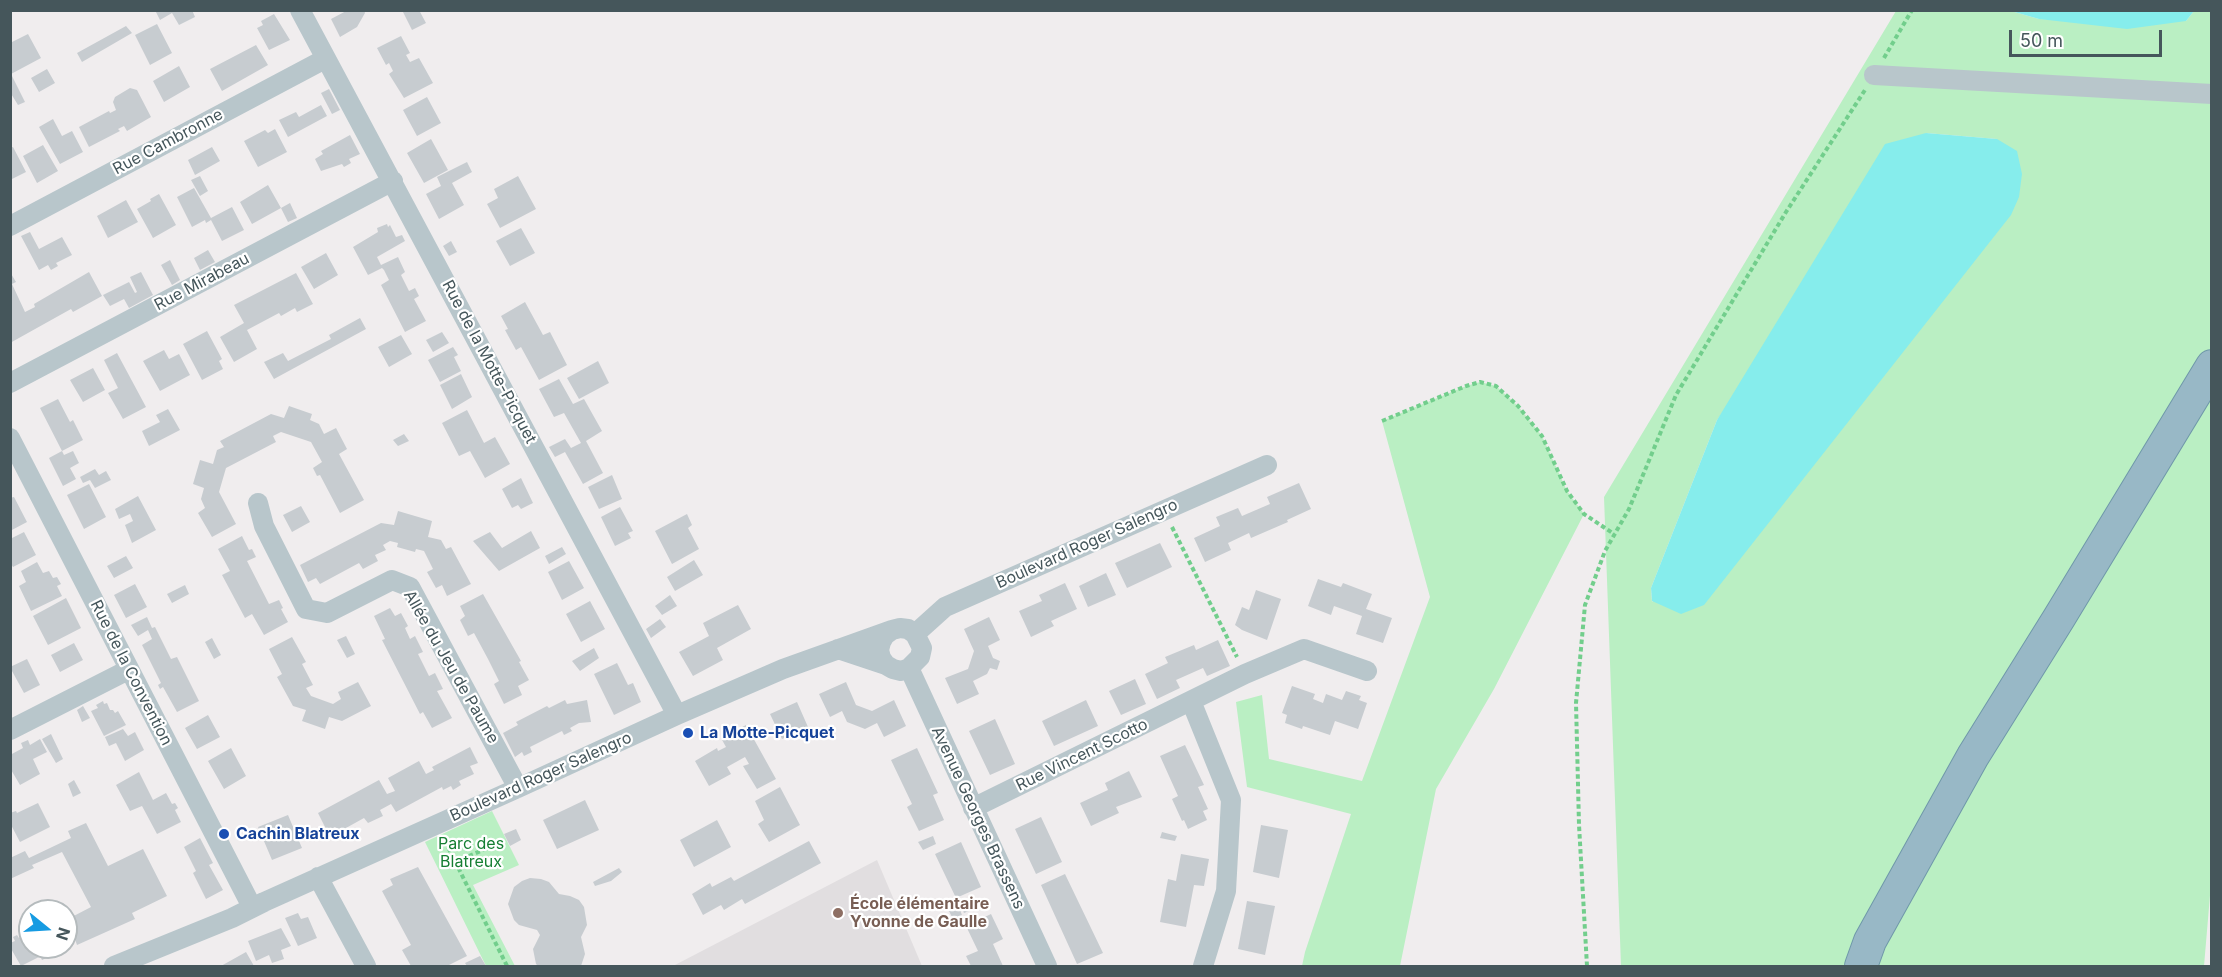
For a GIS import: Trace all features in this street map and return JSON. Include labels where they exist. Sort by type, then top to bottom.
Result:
[{"type":"highway","points":[[1861,966],[1870,941],[1973,756],[2211,366]]},
{"type":"street","name":"Rue de la Motte-Picquet","points":[[300,10],[677,715]]},
{"type":"street","name":"Rue Cambronne","points":[[10,226],[325,59]]},
{"type":"street","points":[[1874,75],[2208,94]]},
{"type":"street","name":"Rue Mirabeau","points":[[10,383],[393,181]]},
{"type":"street","name":"Rue de la Convention","points":[[10,438],[18,470],[128,670],[252,907]]},
{"type":"street","name":"Boulevard Roger Salengro","points":[[915,634],[945,607],[1267,465]]},
{"type":"street","name":"Allée du Jeu de Paume","points":[[258,502],[264,526],[306,609],[327,613],[392,580],[410,587],[518,788]]},
{"type":"street","points":[[838,649],[893,669],[901,670],[916,664],[920,657],[922,648],[915,634],[908,629],[900,628],[885,635],[880,642],[879,650],[886,665]]},
{"type":"street","name":"Boulevard Roger Salengro","points":[[114,966],[148,961],[252,907],[677,715],[783,669],[892,630]]},
{"type":"street","name":"Rue Vincent Scotto","points":[[974,808],[1245,674],[1304,649],[1366,671]]},
{"type":"street","name":"Avenue Georges Brassens","points":[[909,668],[1047,966]]},
{"type":"street","points":[[10,730],[128,670]]},
{"type":"street","points":[[1191,701],[1231,800],[1226,891],[1203,966]]},
{"type":"street","points":[[318,877],[366,966]]},
{"type":"path","points":[[1587,966],[1579,825],[1576,703],[1585,605],[1605,551],[1629,509],[1676,395],[1786,212],[1874,75],[1912,10]]},
{"type":"path","points":[[1382,421],[1466,386],[1480,382],[1496,386],[1518,406],[1542,436],[1567,491],[1584,514],[1614,534]]},
{"type":"path","points":[[1164,510],[1245,674]]},
{"type":"path","points":[[437,824],[507,966]]},
{"type":"path","points":[[455,862],[504,841]]},
{"type":"shaded area","name":"École élémentaire Yvonne de Gaulle","points":[[877,860],[922,966],[673,966]]},
{"type":"green space","points":[[1896,11],[2011,11],[2039,19],[2186,21],[2194,11],[2211,11],[2212,872],[2204,966],[1621,966],[1604,497]],"holes":[[[1926,133],[1997,139],[1652,602],[1651,588],[1717,420]]]},
{"type":"green space","points":[[1480,382],[1496,386],[1518,406],[1542,436],[1567,491],[1584,514],[1494,689],[1436,789],[1400,966],[1302,966],[1351,814],[1247,787],[1236,702],[1262,695],[1269,759],[1362,781],[1430,597],[1382,421]]},
{"type":"green space","name":"Parc des Blatreux","points":[[492,811],[519,865],[473,885],[515,966],[486,966],[425,842]]},
{"type":"water","points":[[2011,11],[2194,11],[2186,21],[2127,29],[2039,19]]},
{"type":"water","points":[[1926,133],[1997,139],[2017,151],[2022,174],[2019,197],[2011,215],[1704,605],[1681,614],[1652,601],[1651,588],[1717,420],[1885,144]]},
{"type":"building","points":[[155,10],[192,10],[195,17],[179,25],[172,13],[160,20]]},
{"type":"building","points":[[348,10],[364,10],[365,13],[357,27],[340,37],[331,19]]},
{"type":"building","points":[[402,10],[419,10],[426,23],[412,30]]},
{"type":"building","points":[[274,14],[290,40],[269,50],[257,28],[263,25],[261,21]]},
{"type":"building","points":[[157,24],[172,53],[150,65],[135,35]]},
{"type":"building","points":[[126,26],[132,33],[82,62],[77,53]]},
{"type":"building","points":[[28,34],[41,58],[11,74],[25,102],[18,105],[10,92],[10,43]]},
{"type":"building","points":[[401,36],[410,53],[406,55],[410,62],[419,58],[433,83],[404,98],[389,74],[393,71],[389,63],[386,65],[377,48]]},
{"type":"building","points":[[256,45],[268,65],[222,91],[210,69]]},
{"type":"building","points":[[179,66],[190,87],[164,102],[153,81]]},
{"type":"building","points":[[47,69],[55,83],[39,92],[31,78]]},
{"type":"building","points":[[130,88],[137,90],[151,117],[127,131],[124,126],[118,129],[120,131],[89,147],[79,127],[109,111],[110,113],[116,110],[113,102],[115,97]]},
{"type":"building","points":[[329,89],[340,110],[332,114],[321,93]]},
{"type":"building","points":[[427,97],[441,123],[417,136],[403,110]]},
{"type":"building","points":[[321,105],[327,116],[288,137],[279,120],[296,112],[299,117]]},
{"type":"building","points":[[53,119],[62,136],[72,131],[83,152],[60,164],[39,127]]},
{"type":"building","points":[[275,129],[287,152],[258,167],[244,141],[265,130],[268,133]]},
{"type":"building","points":[[350,135],[360,154],[349,159],[351,163],[344,167],[342,164],[321,171],[315,159],[323,154],[321,151]]},
{"type":"building","points":[[431,139],[448,170],[424,183],[407,153]]},
{"type":"building","points":[[43,145],[58,171],[37,183],[23,156]]},
{"type":"building","points":[[13,147],[26,172],[10,180],[10,148]]},
{"type":"building","points":[[212,147],[220,161],[195,175],[188,160]]},
{"type":"building","points":[[467,162],[472,172],[452,183],[464,205],[439,219],[426,194],[441,186],[437,177]]},
{"type":"building","points":[[200,176],[208,191],[200,196],[191,180]]},
{"type":"building","points":[[518,176],[536,209],[500,228],[487,204],[498,198],[494,189]]},
{"type":"building","points":[[268,185],[281,208],[252,224],[240,202]]},
{"type":"building","points":[[194,188],[211,218],[232,207],[244,230],[222,241],[211,220],[206,223],[205,220],[192,227],[177,197]]},
{"type":"building","points":[[159,194],[176,225],[153,238],[137,209]]},
{"type":"building","points":[[126,200],[138,222],[108,238],[97,216]]},
{"type":"building","points":[[290,203],[297,218],[288,222],[281,208]]},
{"type":"building","points":[[387,224],[388,227],[390,225],[396,237],[402,235],[405,241],[377,257],[381,265],[398,257],[405,272],[401,275],[409,291],[415,288],[419,296],[414,299],[426,321],[405,332],[381,285],[389,280],[384,270],[382,268],[368,275],[353,247],[378,232],[377,228]]},
{"type":"building","points":[[521,228],[535,253],[510,266],[496,241]]},
{"type":"building","points":[[30,232],[39,249],[62,237],[72,255],[56,263],[58,266],[51,270],[48,265],[39,270],[21,236]]},
{"type":"building","points":[[451,241],[457,252],[449,256],[443,246]]},
{"type":"building","points":[[208,250],[215,262],[200,270],[194,258]]},
{"type":"building","points":[[326,253],[338,275],[314,289],[301,267]]},
{"type":"building","points":[[170,260],[180,280],[172,285],[161,265]]},
{"type":"building","points":[[10,272],[16,282],[12,284],[25,312],[35,307],[34,304],[89,272],[102,296],[73,312],[71,309],[10,343]]},
{"type":"building","points":[[141,272],[153,295],[129,308],[124,299],[110,306],[103,295],[129,282],[135,293],[137,292],[130,277]]},
{"type":"building","points":[[296,273],[313,304],[297,312],[295,308],[281,316],[279,313],[247,330],[257,349],[234,362],[220,337],[244,323],[234,305]]},
{"type":"building","points":[[525,302],[543,335],[550,332],[567,365],[539,380],[521,347],[516,350],[505,330],[508,329],[501,316]]},
{"type":"building","points":[[360,318],[366,329],[274,379],[264,362],[283,353],[288,361],[331,339],[329,335]]},
{"type":"building","points":[[207,331],[222,359],[219,361],[223,369],[202,380],[183,344]]},
{"type":"building","points":[[442,332],[449,343],[433,352],[426,340]]},
{"type":"building","points":[[401,335],[412,354],[389,367],[378,347]]},
{"type":"building","points":[[453,347],[458,355],[454,357],[461,371],[440,382],[428,360]]},
{"type":"building","points":[[164,350],[169,359],[179,354],[190,375],[160,391],[143,361]]},
{"type":"building","points":[[117,353],[146,407],[123,419],[108,393],[118,388],[104,360]]},
{"type":"building","points":[[598,361],[609,383],[579,399],[567,378]]},
{"type":"building","points":[[93,368],[105,390],[83,402],[70,380]]},
{"type":"building","points":[[461,374],[472,397],[452,409],[440,385]]},
{"type":"building","points":[[559,379],[573,404],[584,399],[602,431],[586,441],[603,473],[583,484],[565,452],[555,457],[549,447],[565,439],[571,448],[581,443],[564,413],[554,417],[539,389]]},
{"type":"building","points":[[58,399],[70,422],[73,420],[83,440],[62,451],[40,408]]},
{"type":"building","points":[[289,406],[312,414],[310,420],[319,424],[324,434],[336,428],[347,449],[339,454],[364,500],[340,513],[320,475],[317,476],[313,468],[322,462],[311,442],[281,432],[273,436],[276,442],[226,468],[219,492],[236,524],[212,537],[198,513],[205,508],[201,499],[204,488],[193,484],[200,460],[213,464],[217,450],[224,447],[220,441],[271,414],[284,418]]},
{"type":"building","points":[[168,409],[180,430],[149,446],[142,431],[160,422],[156,415]]},
{"type":"building","points":[[467,410],[484,443],[495,437],[510,464],[485,478],[470,451],[459,456],[442,423]]},
{"type":"building","points":[[404,434],[409,441],[398,446],[393,440]]},
{"type":"building","points":[[62,451],[64,455],[73,451],[79,463],[70,468],[76,479],[63,486],[49,458]]},
{"type":"building","points":[[95,469],[99,475],[106,471],[111,480],[95,488],[90,480],[83,483],[80,477]]},
{"type":"building","points":[[612,475],[622,499],[599,509],[588,487]]},
{"type":"building","points":[[521,478],[533,503],[521,509],[518,505],[512,508],[502,489]]},
{"type":"building","points":[[1299,483],[1311,509],[1251,538],[1249,533],[1228,543],[1231,550],[1205,562],[1194,538],[1220,526],[1216,517],[1238,508],[1242,516],[1270,504],[1267,497]]},
{"type":"building","points":[[89,484],[106,517],[84,529],[67,495]]},
{"type":"building","points":[[138,496],[156,530],[132,543],[125,525],[133,521],[130,514],[119,519],[115,509]]},
{"type":"building","points":[[14,497],[27,522],[10,531],[10,498]]},
{"type":"building","points":[[301,506],[310,522],[292,532],[283,515]]},
{"type":"building","points":[[620,507],[633,531],[628,533],[631,538],[615,546],[601,517]]},
{"type":"building","points":[[398,511],[432,521],[428,537],[441,540],[446,549],[451,547],[471,584],[447,596],[442,585],[436,588],[427,572],[433,569],[424,551],[416,549],[415,552],[397,547],[398,543],[390,541],[383,545],[386,550],[375,555],[378,561],[363,569],[359,563],[320,584],[316,578],[308,582],[300,565],[381,523],[394,525]]},
{"type":"building","points":[[687,514],[692,525],[688,528],[699,549],[672,564],[655,531]]},
{"type":"building","points":[[531,531],[540,548],[499,571],[473,541],[490,532],[502,548]]},
{"type":"building","points":[[24,532],[36,555],[13,567],[10,562],[10,539]]},
{"type":"building","points":[[242,536],[249,550],[252,549],[256,557],[247,561],[269,604],[279,600],[288,622],[264,635],[252,614],[245,618],[222,575],[230,571],[218,549]]},
{"type":"building","points":[[1160,543],[1172,567],[1127,588],[1115,563]]},
{"type":"building","points":[[562,547],[566,554],[549,564],[545,556]]},
{"type":"building","points":[[126,556],[133,568],[114,578],[107,566]]},
{"type":"building","points":[[694,560],[703,575],[675,591],[667,577]]},
{"type":"building","points":[[569,561],[584,588],[562,600],[548,572]]},
{"type":"building","points":[[37,562],[43,573],[49,571],[53,578],[57,577],[61,584],[57,586],[62,596],[31,611],[19,586],[26,582],[21,571]]},
{"type":"building","points":[[1106,573],[1116,595],[1088,607],[1079,586]]},
{"type":"building","points":[[1318,579],[1341,587],[1343,583],[1372,594],[1366,609],[1392,618],[1383,643],[1356,634],[1362,616],[1334,606],[1331,615],[1308,606]]},
{"type":"building","points":[[1065,583],[1077,609],[1051,621],[1054,626],[1031,637],[1019,611],[1042,601],[1039,595]]},
{"type":"building","points":[[135,584],[147,607],[126,618],[114,595]]},
{"type":"building","points":[[185,585],[189,594],[172,603],[167,594]]},
{"type":"building","points":[[1256,590],[1281,599],[1267,640],[1235,625],[1242,607],[1249,610]]},
{"type":"building","points":[[483,594],[521,661],[519,662],[529,680],[518,686],[522,695],[504,704],[494,684],[499,681],[488,659],[474,633],[468,636],[460,620],[465,616],[460,606]]},
{"type":"building","points":[[670,595],[677,606],[662,615],[655,606]]},
{"type":"building","points":[[66,598],[81,628],[48,645],[33,616]]},
{"type":"building","points":[[590,601],[605,629],[581,642],[566,614]]},
{"type":"building","points":[[738,605],[751,629],[717,648],[723,660],[693,676],[679,652],[709,636],[703,623]]},
{"type":"building","points":[[390,608],[395,616],[401,613],[408,626],[405,628],[410,639],[415,636],[423,652],[418,654],[429,676],[435,673],[443,689],[437,691],[452,718],[432,728],[423,712],[420,714],[382,640],[385,639],[374,616]]},
{"type":"building","points":[[147,617],[152,628],[155,627],[171,659],[177,657],[199,701],[177,712],[163,687],[160,689],[158,685],[161,683],[142,645],[152,639],[148,630],[138,636],[131,625]]},
{"type":"building","points":[[989,617],[1000,640],[988,646],[993,658],[1000,661],[997,670],[990,668],[987,674],[973,681],[979,694],[957,704],[945,678],[968,669],[974,651],[964,629]]},
{"type":"building","points":[[660,619],[666,627],[651,638],[646,629]]},
{"type":"building","points":[[346,636],[355,654],[347,658],[337,640]]},
{"type":"building","points":[[292,637],[306,662],[302,664],[313,685],[306,688],[311,696],[333,704],[341,699],[338,692],[358,682],[371,706],[342,721],[329,717],[325,729],[302,721],[306,710],[293,706],[277,677],[282,674],[269,649]]},
{"type":"building","points":[[212,638],[221,655],[214,659],[205,642]]},
{"type":"building","points":[[1218,640],[1230,666],[1207,676],[1203,668],[1176,680],[1180,688],[1157,699],[1145,674],[1168,663],[1165,657],[1194,645],[1196,650]]},
{"type":"building","points":[[74,643],[83,660],[60,672],[51,655]]},
{"type":"building","points":[[594,648],[599,658],[580,671],[572,661]]},
{"type":"building","points":[[27,659],[40,685],[24,693],[12,671],[10,672],[10,667]]},
{"type":"building","points":[[617,663],[628,685],[633,683],[641,702],[614,715],[594,674]]},
{"type":"building","points":[[1135,679],[1146,704],[1121,715],[1109,691]]},
{"type":"building","points":[[846,682],[856,705],[872,711],[894,700],[906,726],[884,737],[877,723],[865,729],[847,722],[842,711],[830,717],[819,694]]},
{"type":"building","points":[[1292,686],[1315,694],[1313,699],[1323,703],[1326,694],[1342,700],[1346,691],[1361,696],[1359,700],[1367,703],[1358,729],[1335,721],[1330,735],[1285,723],[1287,715],[1282,713]]},
{"type":"building","points":[[565,700],[567,704],[587,700],[591,722],[579,723],[570,728],[572,731],[564,735],[562,731],[530,747],[532,752],[524,756],[522,752],[515,757],[503,733],[518,725],[516,722],[547,706],[549,708]]},
{"type":"building","points":[[1086,700],[1098,726],[1054,746],[1042,721]]},
{"type":"building","points":[[103,701],[104,704],[107,703],[110,710],[115,713],[118,711],[126,725],[104,736],[91,711],[98,708],[96,705]]},
{"type":"building","points":[[797,702],[808,727],[782,739],[770,714]]},
{"type":"building","points":[[83,706],[90,718],[82,722],[77,710]]},
{"type":"building","points":[[208,715],[220,737],[197,749],[185,728]]},
{"type":"building","points":[[995,719],[1015,764],[990,775],[969,731]]},
{"type":"building","points":[[746,725],[776,779],[757,789],[743,766],[749,764],[745,757],[727,767],[731,774],[709,786],[695,761],[717,748],[718,751],[726,747],[721,738]]},
{"type":"building","points":[[123,729],[128,736],[135,732],[144,750],[125,761],[116,743],[109,746],[105,737]]},
{"type":"building","points":[[51,734],[63,759],[56,763],[42,739]]},
{"type":"building","points":[[40,739],[47,752],[33,759],[40,774],[20,785],[10,768],[10,755],[23,748],[21,743],[28,740],[30,745]]},
{"type":"building","points":[[1185,745],[1204,785],[1198,787],[1208,809],[1203,811],[1207,820],[1188,829],[1172,799],[1178,796],[1160,756]]},
{"type":"building","points":[[470,747],[478,763],[470,766],[474,774],[459,781],[461,785],[453,790],[451,786],[443,790],[442,787],[396,812],[391,804],[380,810],[383,816],[368,823],[364,818],[346,828],[348,832],[340,836],[335,827],[327,831],[318,813],[379,780],[387,794],[395,791],[388,778],[419,761],[426,774],[434,770],[432,767]]},
{"type":"building","points":[[231,748],[246,776],[224,789],[208,761]]},
{"type":"building","points":[[917,748],[938,793],[933,795],[944,820],[919,831],[907,807],[912,804],[891,760]]},
{"type":"building","points":[[1129,771],[1142,797],[1116,807],[1119,813],[1091,826],[1080,803],[1108,790],[1105,783]]},
{"type":"building","points":[[139,772],[153,800],[166,793],[172,804],[175,803],[178,808],[175,810],[181,822],[157,834],[142,806],[130,811],[116,785]]},
{"type":"building","points":[[74,780],[81,793],[73,797],[68,784]]},
{"type":"building","points":[[780,787],[800,825],[769,842],[758,824],[764,820],[755,801]]},
{"type":"building","points":[[585,800],[599,830],[557,849],[543,820]]},
{"type":"building","points":[[38,803],[50,827],[20,842],[10,823],[10,813],[16,811],[17,813]]},
{"type":"building","points":[[288,815],[302,848],[272,860],[258,827]]},
{"type":"building","points":[[1041,817],[1062,862],[1036,874],[1015,829]]},
{"type":"building","points":[[717,820],[731,847],[694,867],[680,840]]},
{"type":"building","points":[[86,823],[108,866],[143,849],[167,896],[132,913],[135,919],[78,945],[78,914],[91,907],[62,852],[32,865],[34,868],[10,879],[10,858],[25,851],[29,858],[71,838],[68,831]]},
{"type":"building","points":[[1261,825],[1288,830],[1279,878],[1253,872]]},
{"type":"building","points":[[516,829],[521,840],[510,846],[504,834]]},
{"type":"building","points":[[1162,832],[1177,836],[1175,841],[1160,838]]},
{"type":"building","points":[[933,836],[936,844],[923,850],[918,842]]},
{"type":"building","points":[[200,838],[213,863],[209,865],[223,890],[206,899],[193,873],[196,871],[184,847]]},
{"type":"building","points":[[809,841],[821,863],[745,904],[742,899],[724,910],[721,905],[703,915],[692,894],[710,883],[712,887],[731,877],[734,881]]},
{"type":"building","points":[[961,842],[981,887],[956,898],[935,854]]},
{"type":"building","points":[[1181,854],[1209,859],[1204,886],[1194,885],[1186,927],[1160,922],[1168,879],[1176,881]]},
{"type":"building","points":[[418,867],[467,956],[447,966],[411,966],[402,950],[411,945],[382,891],[393,885],[390,879]]},
{"type":"building","points":[[619,868],[622,872],[611,881],[595,886],[593,882]]},
{"type":"building","points":[[1065,874],[1103,953],[1077,964],[1041,885]]},
{"type":"building","points":[[530,878],[549,882],[559,894],[579,900],[584,907],[587,925],[581,937],[585,954],[581,966],[538,966],[536,964],[533,949],[540,935],[537,930],[519,925],[514,920],[508,904],[514,887]]},
{"type":"building","points":[[974,901],[977,908],[964,913],[961,907]]},
{"type":"building","points":[[1247,901],[1275,906],[1265,955],[1238,949]]},
{"type":"building","points":[[958,905],[962,915],[953,919],[948,909]]},
{"type":"building","points":[[298,913],[301,919],[308,917],[317,938],[298,946],[285,918]]},
{"type":"building","points":[[991,914],[1003,939],[993,944],[1003,966],[971,966],[966,956],[978,951],[966,926]]},
{"type":"building","points":[[281,928],[291,946],[281,950],[284,959],[272,963],[269,955],[256,961],[248,941]]},
{"type":"building","points":[[17,935],[18,959],[35,959],[21,966],[10,947],[10,943],[15,941],[13,937]]},
{"type":"building","points":[[246,952],[254,966],[221,966]]},
{"type":"building","points":[[480,956],[486,966],[467,966],[465,963]]},
{"type":"place","name":"La Motte-Picquet","points":[[688,733]]},
{"type":"place","name":"Cachin Blatreux","points":[[224,834]]},
{"type":"place","name":"École élémentaire Yvonne de Gaulle","points":[[838,913]]}]
